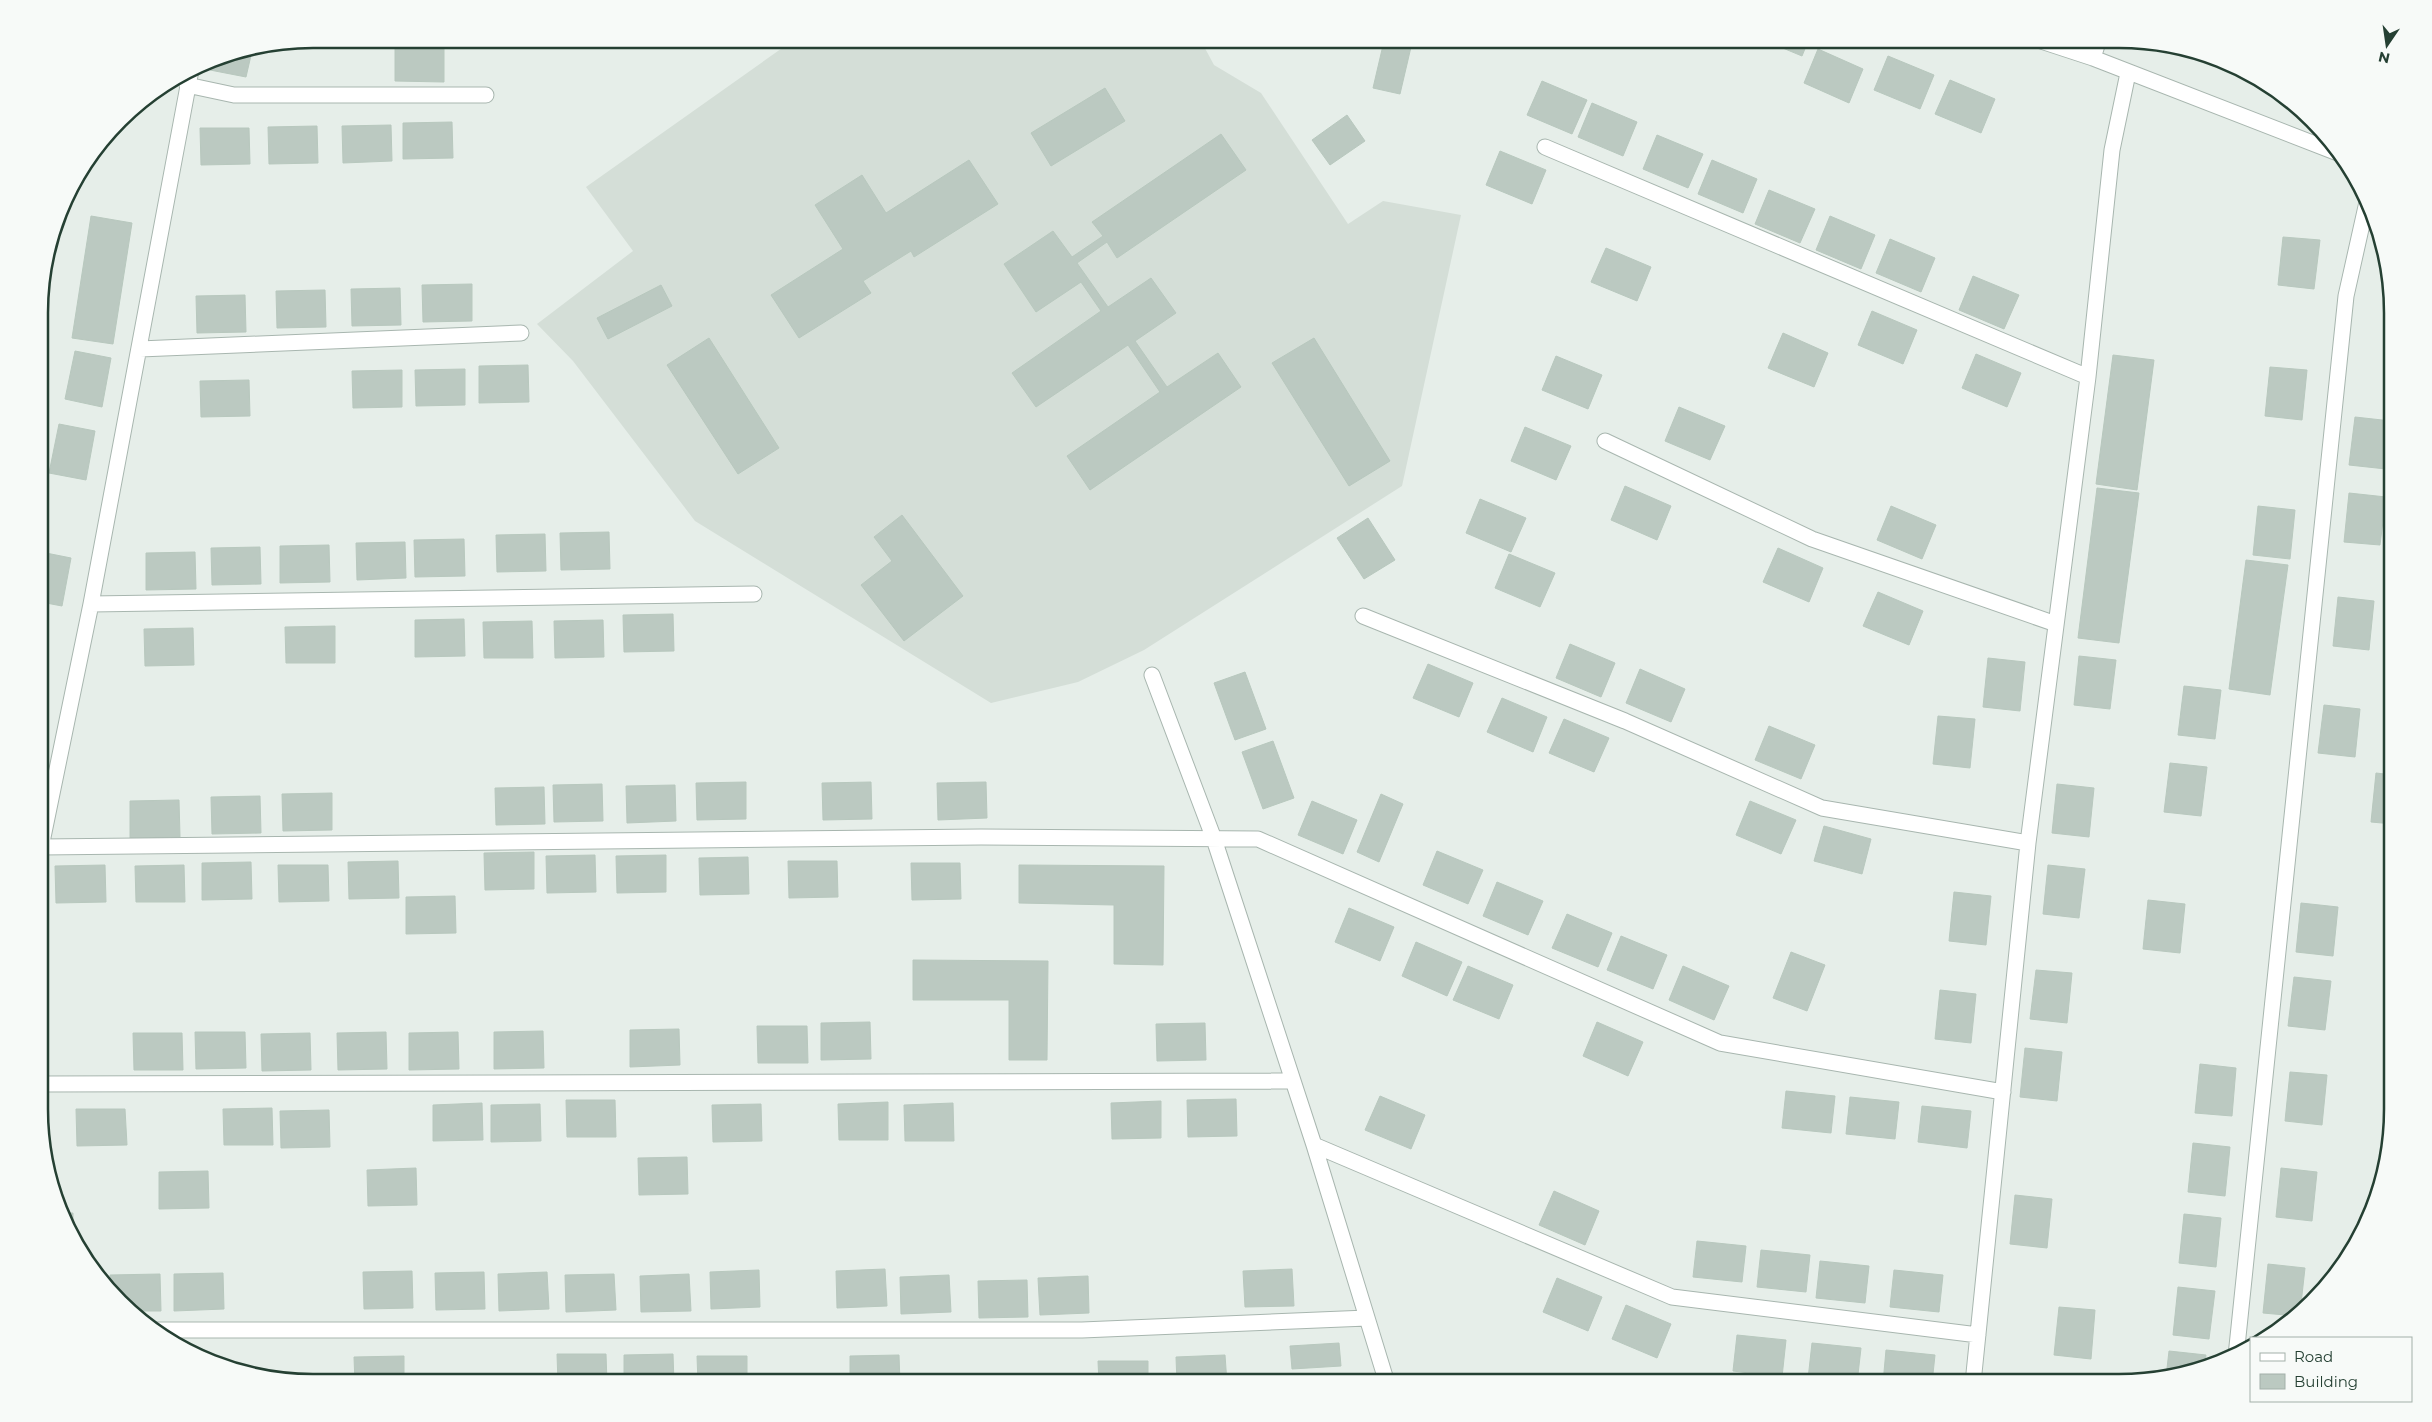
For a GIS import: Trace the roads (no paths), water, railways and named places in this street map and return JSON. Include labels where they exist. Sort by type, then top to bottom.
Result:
[{"type":"street","points":[[2062,48],[2093,58],[2329,150]]},
{"type":"street","points":[[2093,58],[2096,48]]},
{"type":"street","points":[[1974,1374],[2028,843],[2088,377],[2112,150],[2128,72]]},
{"type":"street","points":[[190,78],[234,95],[486,95]]},
{"type":"street","points":[[48,814],[92,604],[189,79]]},
{"type":"street","points":[[1545,147],[2088,377]]},
{"type":"street","points":[[2237,1347],[2346,296],[2365,213]]},
{"type":"street","points":[[140,350],[521,333]]},
{"type":"street","points":[[1605,441],[1812,539],[2056,624]]},
{"type":"street","points":[[92,604],[754,594]]},
{"type":"street","points":[[1363,616],[1625,721],[1822,808],[2028,843]]},
{"type":"street","points":[[1152,675],[1214,839],[1314,1145],[1384,1374]]},
{"type":"street","points":[[48,847],[981,837],[1258,839],[1720,1043],[2003,1092]]},
{"type":"street","points":[[48,1084],[1293,1081]]},
{"type":"street","points":[[1314,1145],[1672,1297],[1978,1336]]},
{"type":"street","points":[[165,1330],[1082,1330],[1367,1318]]}]
